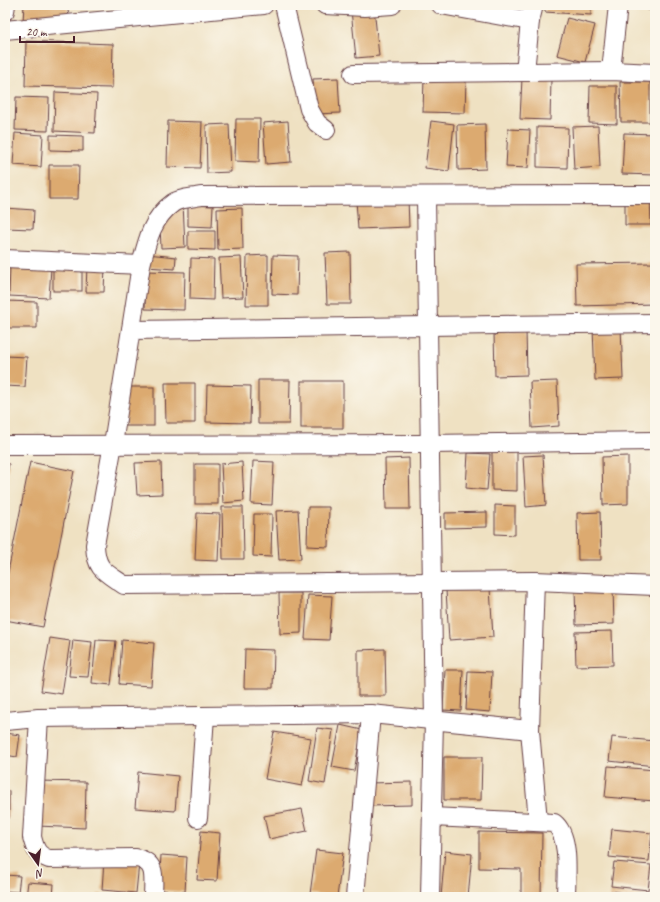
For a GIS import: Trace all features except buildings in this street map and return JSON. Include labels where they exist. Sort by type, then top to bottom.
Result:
[{"type":"street","points":[[5,11],[6,5]]},
{"type":"street","points":[[5,30],[264,5]]},
{"type":"street","points":[[284,5],[309,109],[317,123],[326,130]]},
{"type":"street","points":[[325,5],[365,7],[392,5]]},
{"type":"street","points":[[441,5],[532,13],[525,72]]},
{"type":"street","points":[[611,71],[618,5]]},
{"type":"street","points":[[353,74],[611,71],[655,73]]},
{"type":"street","points":[[655,195],[200,196],[174,202],[158,218],[148,236],[141,265],[113,444],[95,545],[96,560],[102,570],[124,585],[535,581],[655,586]]},
{"type":"street","points":[[426,196],[434,720],[430,897]]},
{"type":"street","points":[[5,259],[141,265]]},
{"type":"street","points":[[131,330],[655,323]]},
{"type":"street","points":[[5,444],[430,444],[655,441]]},
{"type":"street","points":[[535,581],[530,730],[538,821]]},
{"type":"street","points":[[5,721],[40,718],[371,714],[530,730]]},
{"type":"street","points":[[354,897],[371,714]]},
{"type":"street","points":[[198,818],[205,716]]},
{"type":"street","points":[[40,718],[32,837],[36,851],[42,857],[49,859],[136,858],[145,860],[150,865],[154,875],[152,897]]},
{"type":"street","points":[[432,817],[538,821],[554,823],[560,828],[565,844],[566,897]]}]
